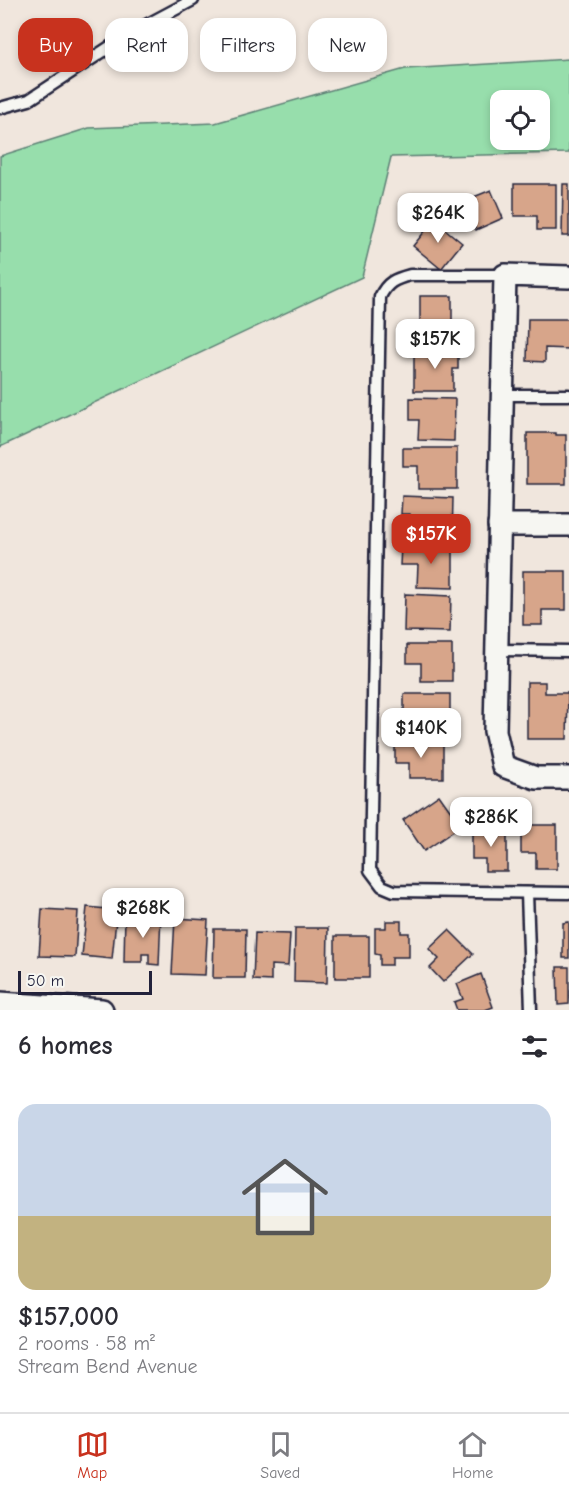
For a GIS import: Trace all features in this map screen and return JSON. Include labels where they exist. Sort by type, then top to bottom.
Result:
[{"type":"street","points":[[569,277],[505,275],[495,731],[503,766],[537,778],[569,778]]},
{"type":"street","points":[[499,525],[569,525]]},
{"type":"street","points":[[0,1003],[102,1010]]},
{"type":"lane","points":[[0,108],[29,100],[131,33],[193,0]]},
{"type":"lane","points":[[505,275],[410,275],[396,279],[385,286],[380,297],[370,870],[382,886],[394,891],[569,893]]},
{"type":"lane","points":[[502,395],[569,395]]},
{"type":"lane","points":[[496,650],[569,651]]},
{"type":"lane","points":[[528,893],[531,1010]]},
{"type":"green space","points":[[569,59],[569,153],[391,157],[362,277],[0,447],[0,156],[89,128],[215,123],[405,69]]},
{"type":"building","points":[[514,184],[556,184],[556,230],[537,230],[537,216],[514,216]]},
{"type":"building","points":[[563,184],[569,184],[569,236],[562,236]]},
{"type":"building","points":[[491,190],[503,218],[476,230],[464,201]]},
{"type":"building","points":[[434,220],[462,243],[441,269],[413,246]]},
{"type":"building","points":[[420,296],[452,296],[452,338],[420,338]]},
{"type":"building","points":[[528,319],[569,319],[569,349],[545,348],[545,362],[527,361]]},
{"type":"building","points":[[414,350],[458,350],[458,369],[453,369],[453,391],[414,391]]},
{"type":"building","points":[[410,398],[455,399],[454,441],[418,440],[419,420],[410,420]]},
{"type":"building","points":[[527,433],[566,435],[566,484],[527,484]]},
{"type":"building","points":[[403,448],[457,448],[457,489],[418,489],[418,466],[403,466]]},
{"type":"building","points":[[402,496],[453,498],[452,540],[410,539],[410,514],[401,514]]},
{"type":"building","points":[[401,547],[453,547],[453,588],[417,587],[418,565],[400,565]]},
{"type":"building","points":[[523,571],[566,571],[566,610],[542,610],[542,625],[523,625]]},
{"type":"building","points":[[405,594],[451,596],[450,632],[404,631]]},
{"type":"building","points":[[407,645],[452,645],[452,681],[421,681],[421,663],[407,663]]},
{"type":"building","points":[[527,682],[545,682],[545,693],[568,693],[567,739],[527,739]]},
{"type":"building","points":[[404,694],[450,694],[450,728],[420,728],[420,712],[404,712]]},
{"type":"building","points":[[395,742],[443,742],[443,778],[409,778],[409,763],[395,763]]},
{"type":"building","points":[[439,795],[461,826],[424,851],[403,820]]},
{"type":"building","points":[[521,825],[557,825],[557,869],[536,869],[536,853],[521,853]]},
{"type":"building","points":[[472,828],[507,828],[507,871],[485,871],[485,859],[472,859]]},
{"type":"building","points":[[87,907],[117,910],[112,959],[82,956]]},
{"type":"building","points":[[42,909],[78,911],[75,957],[39,956]]},
{"type":"building","points":[[149,912],[161,913],[159,965],[149,964],[149,954],[142,954],[142,962],[124,962],[125,915],[138,915],[138,922],[148,922]]},
{"type":"building","points":[[175,918],[208,920],[205,975],[172,974]]},
{"type":"building","points":[[386,921],[401,921],[401,933],[409,933],[409,957],[392,957],[392,965],[380,965],[380,955],[375,954],[375,928],[386,928]]},
{"type":"building","points":[[569,922],[569,958],[563,958],[563,923]]},
{"type":"building","points":[[295,928],[328,928],[327,983],[294,982]]},
{"type":"building","points":[[214,929],[246,929],[245,978],[213,978]]},
{"type":"building","points":[[449,930],[473,954],[443,982],[430,968],[439,959],[429,949]]},
{"type":"building","points":[[255,933],[290,934],[288,966],[271,965],[271,981],[253,980]]},
{"type":"building","points":[[335,936],[369,936],[369,978],[335,978]]},
{"type":"building","points":[[557,967],[569,967],[569,1004],[558,1005]]},
{"type":"building","points":[[481,974],[493,1007],[485,1010],[457,1010],[454,1002],[463,999],[457,984]]}]
